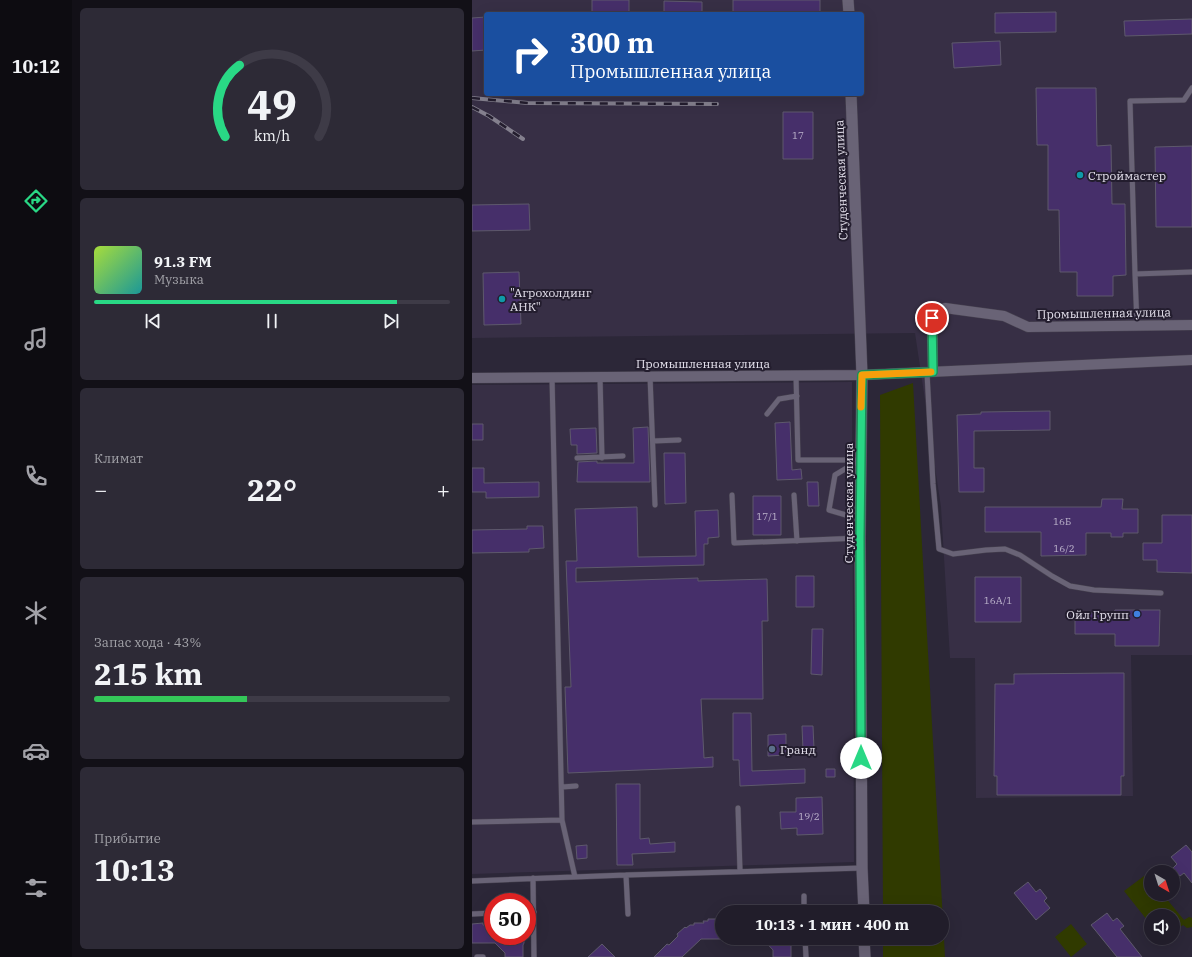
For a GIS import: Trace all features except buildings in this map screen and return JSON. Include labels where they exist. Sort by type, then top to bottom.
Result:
[{"type":"main road","points":[[848,0],[848,12]]},
{"type":"main road","name":"Студенческая улица","points":[[851,96],[862,375],[860,538],[862,868],[864,905]]},
{"type":"main road","points":[[864,945],[865,957]]},
{"type":"street","name":"Промышленная улица","points":[[930,372],[932,318],[945,308],[1004,316],[1028,326],[1192,325]]},
{"type":"street","name":"Промышленная улица","points":[[472,378],[862,375],[1192,360]]},
{"type":"lane","points":[[1137,326],[1130,101],[1184,100],[1192,88]]},
{"type":"lane","points":[[1135,274],[1192,272]]},
{"type":"lane","points":[[930,372],[933,484],[939,549],[953,554],[1005,549],[1020,555],[1070,586],[1094,590],[1161,593]]},
{"type":"lane","points":[[650,376],[656,505]]},
{"type":"lane","points":[[796,376],[798,460],[861,460]]},
{"type":"lane","points":[[552,377],[562,820],[575,877]]},
{"type":"lane","points":[[600,377],[602,458]]},
{"type":"lane","points":[[767,414],[779,399],[797,396]]},
{"type":"lane","points":[[653,441],[679,440]]},
{"type":"lane","points":[[577,458],[623,456]]},
{"type":"lane","points":[[860,516],[846,515],[829,510],[835,475],[861,460]]},
{"type":"lane","points":[[732,495],[734,543],[860,538]]},
{"type":"lane","points":[[794,495],[797,540]]},
{"type":"lane","points":[[562,787],[576,786]]},
{"type":"lane","points":[[738,808],[740,871]]},
{"type":"lane","points":[[472,822],[562,820]]},
{"type":"lane","points":[[472,881],[862,868]]},
{"type":"lane","points":[[626,875],[628,914]]},
{"type":"lane","points":[[533,878],[533,893]]},
{"type":"lane","points":[[804,896],[804,905]]},
{"type":"lane","points":[[472,914],[484,913]]},
{"type":"lane","points":[[534,945],[534,957]]},
{"type":"lane","points":[[805,945],[806,957]]},
{"type":"lane","points":[[477,957],[483,957]]},
{"type":"shaded area","points":[[472,0],[1192,0],[1192,655],[1131,655],[1133,796],[976,798],[975,658],[950,658],[941,507],[915,333],[472,338]]},
{"type":"shaded area","points":[[852,382],[854,862],[472,874],[472,385]]},
{"type":"green space","points":[[913,383],[942,905],[883,905],[880,395]]},
{"type":"green space","points":[[1144,876],[1144,901],[1168,901],[1175,909],[1144,909],[1144,916],[1124,891]]},
{"type":"green space","points":[[1180,915],[1184,920],[1189,917],[1192,918],[1192,927],[1187,928],[1183,925],[1180,927]]},
{"type":"green space","points":[[1071,924],[1087,944],[1071,957],[1055,937]]},
{"type":"green space","points":[[883,945],[944,945],[945,957],[883,957]]},
{"type":"railway","points":[[472,98],[528,103],[717,104]]},
{"type":"railway","points":[[472,107],[489,116],[523,139]]},
{"type":"slow traffic","points":[[861,407],[862,375],[931,372]]},
{"type":"place","name":"Строймастер","points":[[1080,175]]},
{"type":"place","name":"\"Агрохолдинг АНК\"","points":[[502,299]]},
{"type":"place","name":"Ойл Групп","points":[[1137,614]]},
{"type":"place","name":"Гранд","points":[[772,749]]},
{"type":"route","points":[[861,758],[860,538],[862,375],[933,372],[932,318]]}]
